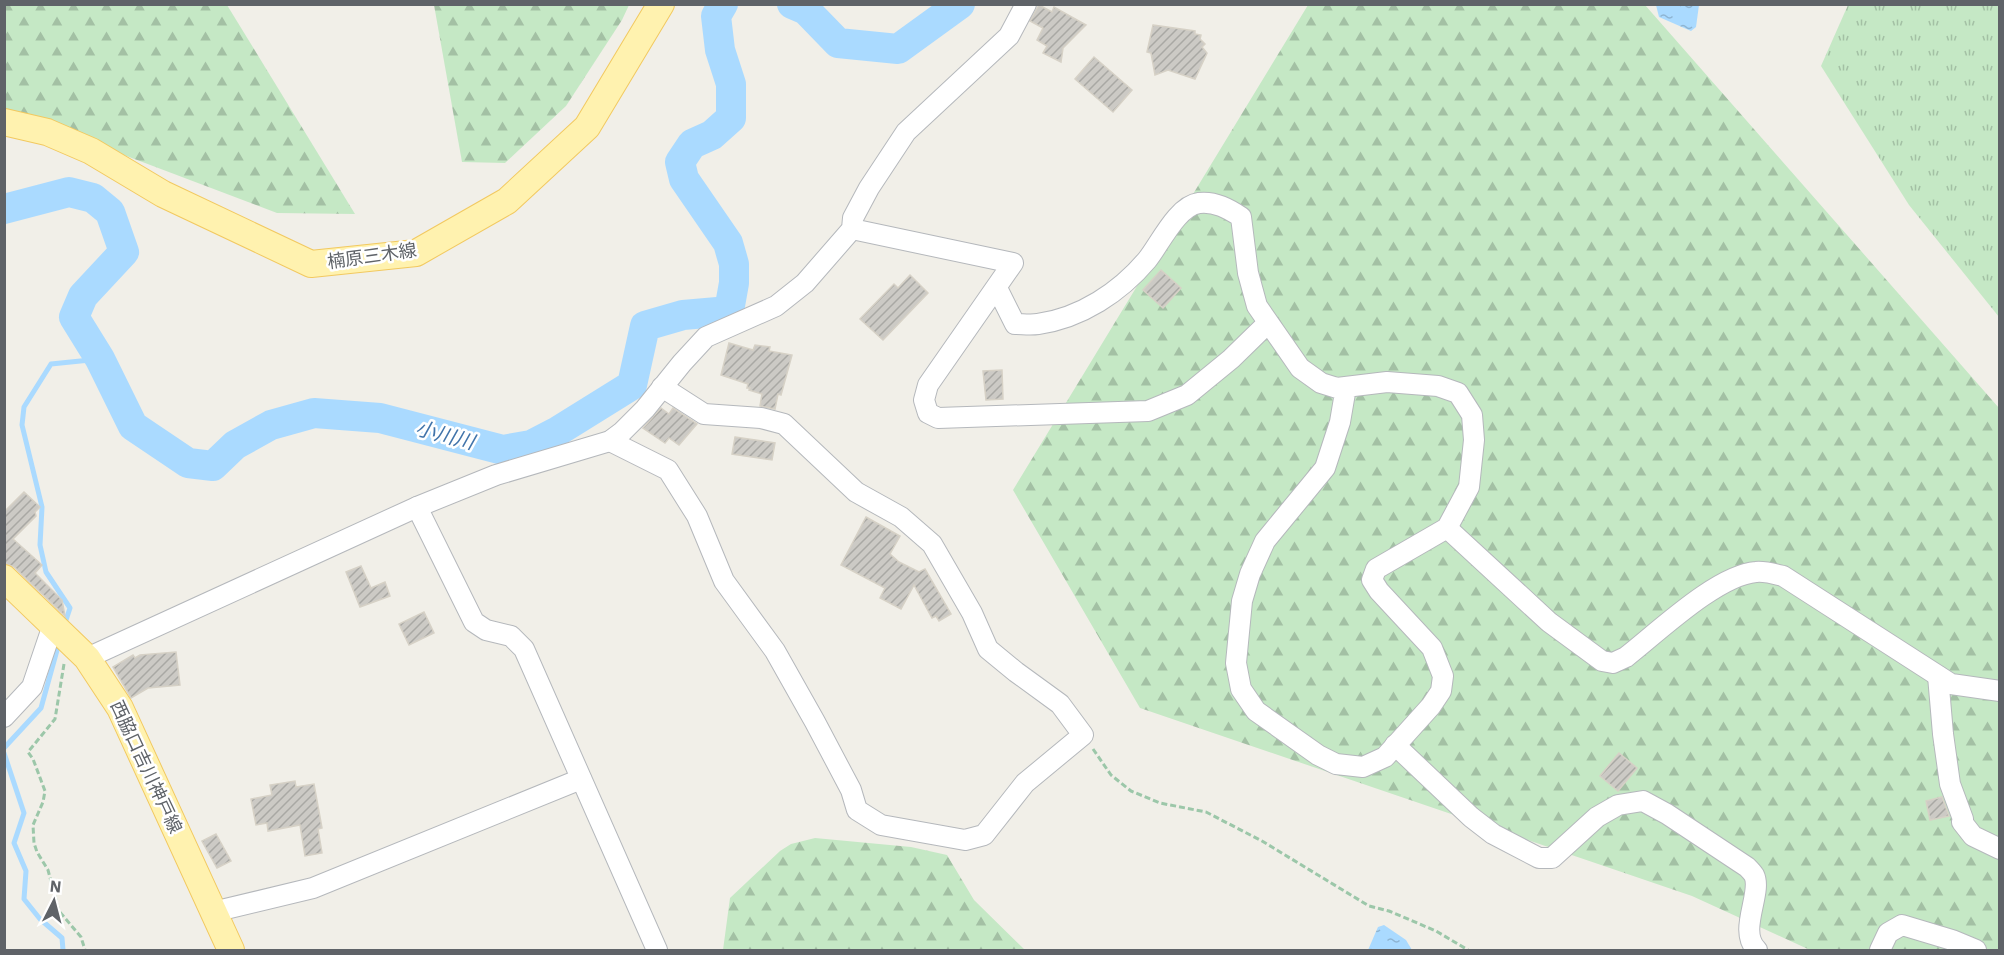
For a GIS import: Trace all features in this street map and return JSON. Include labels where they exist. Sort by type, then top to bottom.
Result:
[{"type":"main road","name":"楠原三木線","points":[[4,122],[47,132],[90,151],[163,194],[312,264],[416,253],[507,201],[587,127],[661,4]]},
{"type":"main road","name":"西脇口吉川神戸線","points":[[4,578],[79,650],[120,708],[231,951]]},
{"type":"street","points":[[79,650],[496,475],[609,441],[638,417],[706,337],[776,306],[805,283],[852,229],[854,218],[869,188],[906,132],[1009,36],[1026,4]]},
{"type":"street","points":[[997,288],[1015,324],[1037,324],[1075,314],[1113,294],[1147,260],[1181,213],[1198,203],[1225,206],[1241,217],[1248,273],[1257,306],[1300,368],[1321,383],[1337,388],[1387,382],[1438,386],[1458,393],[1472,415],[1474,440],[1469,487],[1447,528],[1376,569],[1372,580],[1378,591],[1432,648],[1443,676],[1441,691],[1431,706],[1384,757],[1363,767],[1336,764],[1256,711],[1241,689],[1236,663],[1242,601],[1250,574],[1265,541],[1325,468],[1340,422],[1346,387]]},
{"type":"street","points":[[852,229],[1013,263],[928,385],[924,400],[928,413],[938,418],[1148,411],[1187,395],[1231,359],[1268,323]]},
{"type":"street","points":[[609,441],[668,470],[697,516],[724,580],[775,651],[809,712],[851,790],[857,810],[881,825],[965,840],[984,835],[1025,783],[1083,735],[1060,704],[988,649],[972,613],[932,544],[901,517],[856,492],[784,424],[761,418],[704,414],[662,387]]},
{"type":"street","points":[[417,507],[474,622],[486,630],[511,636],[524,649],[657,951]]},
{"type":"street","points":[[1447,528],[1549,622],[1602,661],[1614,663],[1626,657],[1689,606],[1732,578],[1756,571],[1783,576],[1951,684],[2000,691]]},
{"type":"street","points":[[4,717],[32,687],[53,625]]},
{"type":"street","points":[[1938,676],[1950,784],[1963,819],[1962,822],[1973,836],[2000,849]]},
{"type":"street","points":[[1395,745],[1471,817],[1494,834],[1539,858],[1552,858],[1598,818],[1618,806],[1642,801],[1667,814],[1748,867],[1755,876],[1749,926],[1753,947],[1757,951]]},
{"type":"street","points":[[213,912],[314,888],[581,779]]},
{"type":"street","points":[[1880,951],[1888,933],[1902,926],[1952,940],[1976,951]]},
{"type":"path","points":[[79,650],[62,671],[55,719],[28,752],[45,791],[44,802],[33,825],[34,843],[48,870],[59,911],[81,937],[85,951]]},
{"type":"path","points":[[1083,735],[1111,776],[1131,791],[1160,802],[1206,812],[1262,840],[1369,906],[1389,911],[1436,931],[1468,951]]},
{"type":"green space","points":[[434,4],[629,5],[622,20],[566,106],[505,163],[462,162]]},
{"type":"green space","points":[[4,5],[227,5],[355,214],[277,213],[5,110]]},
{"type":"green space","points":[[1308,5],[1645,5],[1999,408],[1999,950],[1810,950],[1692,896],[1140,708],[1013,490]]},
{"type":"green space","points":[[1848,5],[1999,5],[1999,317],[1909,205],[1821,66]]},
{"type":"green space","points":[[815,838],[911,847],[947,855],[974,900],[1025,950],[723,950],[730,898],[780,851],[791,844]]},
{"type":"water","points":[[1656,5],[1699,5],[1696,27],[1691,31],[1659,17]]},
{"type":"water","points":[[1384,925],[1406,940],[1412,950],[1368,950],[1378,927]]},
{"type":"building","points":[[1039,5],[1052,12],[1054,7],[1086,25],[1063,48],[1061,62],[1043,53],[1047,46],[1037,40],[1043,28],[1030,21]]},
{"type":"building","points":[[1153,25],[1195,31],[1195,34],[1201,35],[1200,39],[1205,44],[1202,47],[1207,53],[1195,79],[1168,70],[1155,75],[1151,53],[1147,52]]},
{"type":"building","points":[[1094,57],[1132,90],[1113,112],[1075,79]]},
{"type":"building","points":[[1161,270],[1181,288],[1163,308],[1143,290]]},
{"type":"building","points":[[910,275],[928,293],[883,340],[860,319],[894,284],[898,288]]},
{"type":"building","points":[[729,343],[753,350],[755,345],[770,347],[769,351],[792,355],[775,409],[760,406],[762,394],[749,390],[748,384],[721,375]]},
{"type":"building","points":[[1002,370],[1003,399],[986,400],[983,371]]},
{"type":"building","points":[[661,408],[669,414],[673,408],[697,424],[679,445],[669,438],[665,443],[643,428]]},
{"type":"building","points":[[735,437],[775,443],[772,460],[732,454]]},
{"type":"building","points":[[24,492],[40,507],[35,512],[36,516],[13,539],[42,565],[35,573],[62,600],[65,616],[14,567],[4,563],[4,512]]},
{"type":"building","points":[[866,517],[900,536],[890,554],[899,562],[919,572],[925,569],[951,614],[939,621],[936,616],[932,618],[914,585],[901,609],[880,598],[885,588],[841,565]]},
{"type":"building","points":[[361,566],[371,588],[385,582],[390,596],[360,607],[346,572]]},
{"type":"building","points":[[424,612],[434,633],[409,645],[399,624]]},
{"type":"building","points":[[176,652],[180,685],[148,688],[131,698],[113,667],[133,655],[135,658],[140,655]]},
{"type":"building","points":[[1619,753],[1637,768],[1618,791],[1600,776]]},
{"type":"building","points":[[295,781],[296,787],[314,784],[322,828],[318,829],[322,853],[305,856],[300,825],[268,831],[267,823],[256,825],[251,799],[272,795],[270,785]]},
{"type":"building","points":[[1942,797],[1949,816],[1930,820],[1926,801]]},
{"type":"building","points":[[216,834],[231,861],[217,868],[202,841]]},
{"type":"waterway","name":"小川川","points":[[4,209],[69,192],[93,198],[110,212],[124,252],[83,296],[74,317],[100,359],[133,426],[188,463],[213,466],[235,445],[271,425],[314,413],[380,418],[503,450],[531,445],[632,385],[645,326],[683,315],[729,311],[734,283],[734,264],[728,243],[684,179],[680,162],[692,144],[712,135],[731,118],[731,84],[720,50],[716,16],[723,4]]},
{"type":"waterway","name":"小川川","points":[[792,4],[806,10],[838,43],[898,49],[960,4]]},
{"type":"waterway","points":[[64,626],[70,608],[46,572],[40,545],[42,507],[22,425],[24,407],[51,364],[100,359]]},
{"type":"waterway","points":[[4,748],[41,708],[59,643]]},
{"type":"waterway","points":[[4,753],[24,813],[14,843],[26,871],[24,899],[40,919],[62,938],[63,950]]}]
